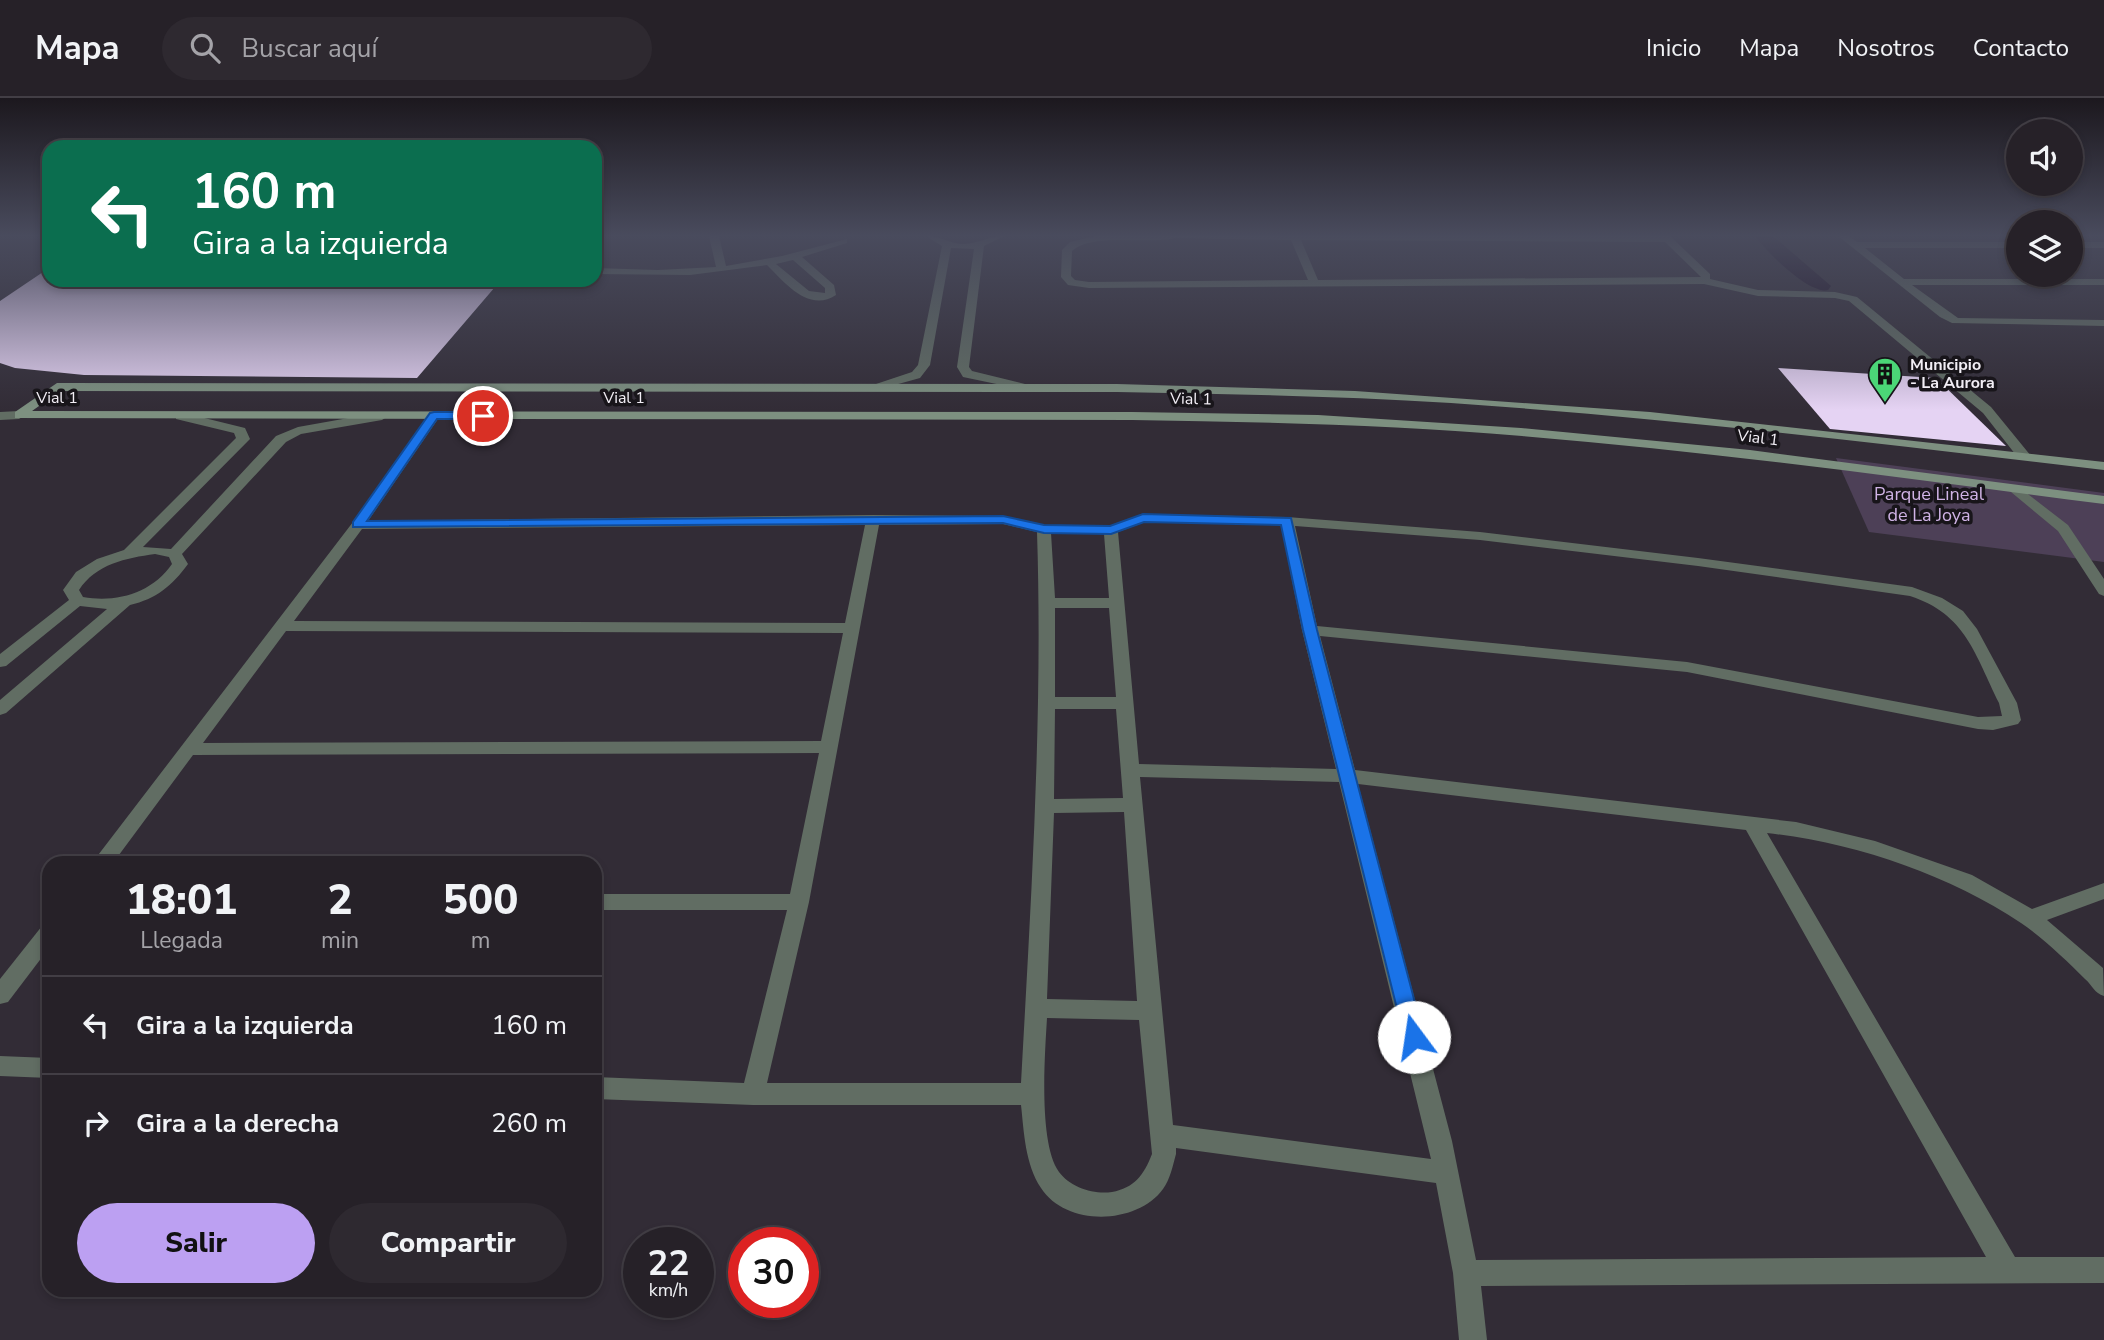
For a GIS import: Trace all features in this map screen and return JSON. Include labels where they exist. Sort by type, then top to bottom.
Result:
[{"type":"street","points":[[805,294],[820,298],[831,294]]},
{"type":"street","points":[[873,387],[916,375],[924,365],[938,294]]},
{"type":"street","points":[[973,294],[963,366],[967,374],[1021,387]]},
{"type":"street","points":[[1795,294],[1835,295],[1853,299],[1987,410],[2006,429],[2024,457]]},
{"type":"street","points":[[1918,294],[1956,321],[2104,323]]},
{"type":"street","name":"Vial 1","points":[[19,415],[57,387],[1021,387],[1291,392],[1497,403],[2104,466]]},
{"type":"street","points":[[631,416],[646,388]]},
{"type":"street","points":[[0,416],[19,415]]},
{"type":"street","name":"Vial 1","points":[[19,415],[1318,419],[1521,432],[1736,453],[2104,500]]},
{"type":"street","points":[[129,553],[243,439],[240,431],[180,416]]},
{"type":"street","points":[[174,554],[281,439],[298,431],[382,416]]},
{"type":"street","points":[[107,856],[358,525],[434,416]]},
{"type":"street","points":[[2016,489],[2063,528],[2104,591]]},
{"type":"street","points":[[358,525],[873,519],[1003,520],[1044,529],[1111,530],[1143,518],[1287,521],[1480,536],[1698,562],[1912,592],[1942,603],[1963,618],[2008,703],[2011,720],[1993,724],[1969,721],[1687,667],[1310,630]]},
{"type":"street","points":[[753,1094],[799,902],[873,519]]},
{"type":"street","points":[[1287,521],[1310,630],[1447,1173],[1466,1273],[1473,1340]]},
{"type":"street","points":[[1044,529],[1047,603],[1045,806],[1038,1008],[1032,1094],[1039,1154],[1050,1181],[1076,1201],[1109,1205],[1137,1196],[1155,1180],[1164,1154],[1149,1011],[1111,530]]},
{"type":"street","points":[[155,550],[174,554],[180,564],[173,578],[152,592],[124,602],[96,606],[77,601],[71,590],[80,575],[102,562],[129,553],[155,550]]},
{"type":"street","points":[[0,662],[77,601]]},
{"type":"street","points":[[0,709],[124,602]]},
{"type":"street","points":[[1047,603],[1116,603]]},
{"type":"street","points":[[282,626],[853,628]]},
{"type":"street","points":[[1047,703],[1123,703]]},
{"type":"street","points":[[188,748],[829,747]]},
{"type":"street","points":[[1132,770],[1349,776],[1796,829],[1875,848],[1965,881],[2030,918],[2101,977]]},
{"type":"street","points":[[1045,806],[1134,805]]},
{"type":"street","points":[[1752,823],[2008,1271]]},
{"type":"street","points":[[2030,918],[2104,891]]},
{"type":"street","points":[[602,902],[799,902]]},
{"type":"street","points":[[0,995],[42,941]]},
{"type":"street","points":[[1038,1008],[1149,1011]]},
{"type":"street","points":[[0,1066],[42,1068]]},
{"type":"street","points":[[602,1088],[753,1094],[1032,1094]]},
{"type":"street","points":[[1164,1135],[1447,1173]]},
{"type":"street","points":[[1466,1273],[2104,1270]]},
{"type":"green space","name":"Parque Lineal de La Joya","points":[[1836,458],[2104,493],[2104,562],[1869,532]]},
{"type":"building","points":[[10,294],[489,294],[417,378],[84,375],[15,368],[0,363],[0,301]]},
{"type":"building","name":"Municipio - La Aurora","points":[[1778,368],[1936,378],[2006,446],[1830,429]]},
{"type":"place","name":"Municipio - La Aurora","points":[[1885,404]]},
{"type":"route","points":[[483,416],[434,416],[358,525],[873,519],[1003,520],[1044,529],[1111,530],[1143,518],[1287,521],[1310,630],[1414,1037]]}]
